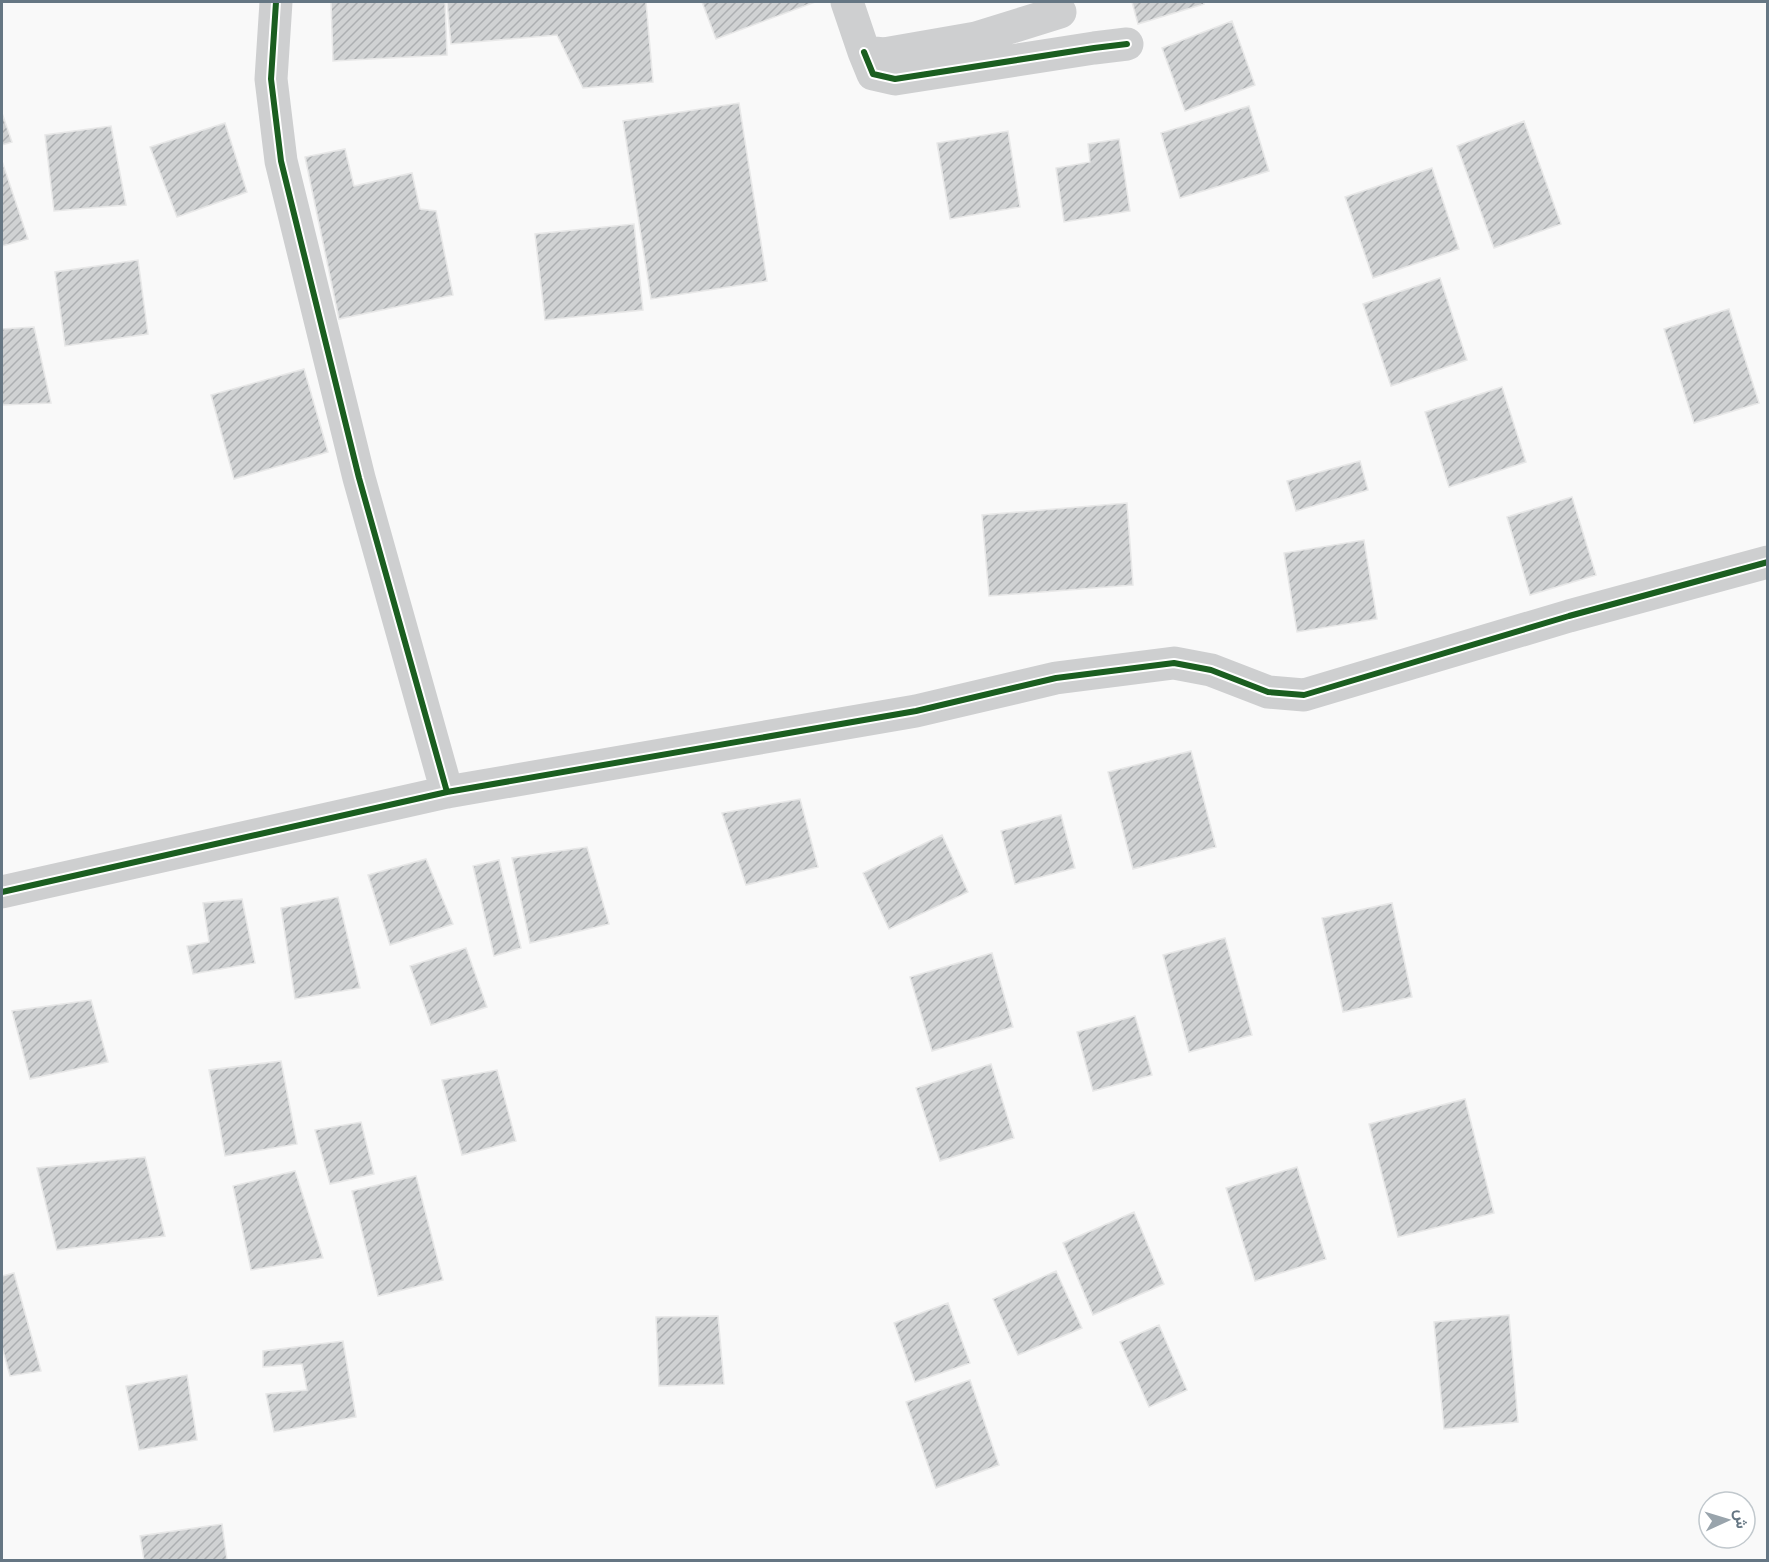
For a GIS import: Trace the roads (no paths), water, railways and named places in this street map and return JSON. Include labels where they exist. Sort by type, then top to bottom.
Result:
[{"type":"street","points":[[276,2],[272,79],[281,161],[359,478],[447,792]]},
{"type":"street","points":[[847,2],[873,74],[895,79],[1127,44]]},
{"type":"street","points":[[864,52],[884,54],[976,38],[1060,12]]},
{"type":"street","points":[[2,892],[447,792],[916,711],[1056,678],[1174,663],[1211,670],[1268,692],[1304,695],[1569,616],[1767,561]]}]
